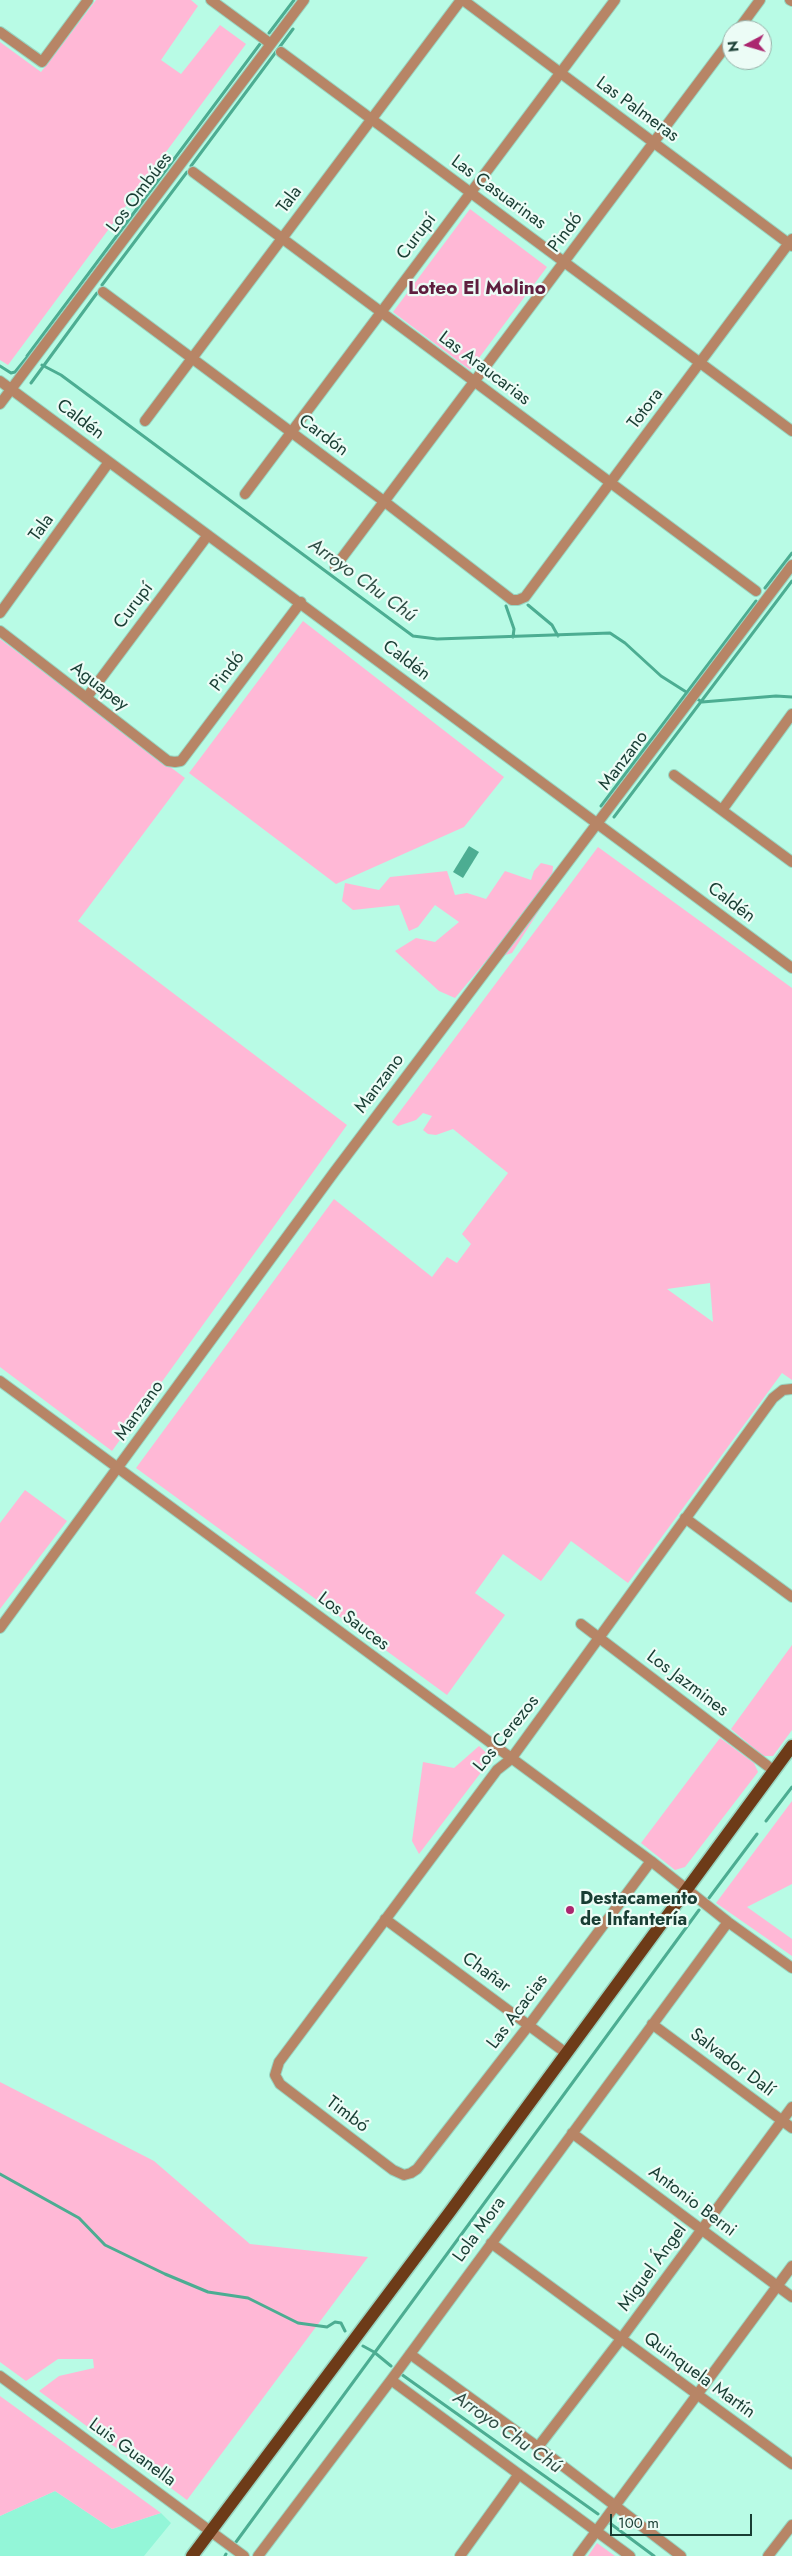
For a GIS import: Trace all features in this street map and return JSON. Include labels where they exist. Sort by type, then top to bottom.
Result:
[{"type":"main road","points":[[192,2556],[566,2054],[792,1746]]},
{"type":"street","points":[[0,32],[42,62],[88,0]]},
{"type":"street","points":[[211,0],[271,44]]},
{"type":"street","name":"Los Ombúes","points":[[0,404],[304,0]]},
{"type":"street","name":"Las Palmeras","points":[[462,0],[791,243]]},
{"type":"street","name":"Tala","points":[[145,421],[370,119],[462,0]]},
{"type":"street","name":"Curupí","points":[[245,494],[615,0]]},
{"type":"street","points":[[745,20],[760,0]]},
{"type":"street","name":"Pindó","points":[[335,567],[722,51]]},
{"type":"street","name":"Las Casuarinas","points":[[281,52],[792,431]]},
{"type":"street","name":"Las Araucarias","points":[[193,172],[756,591]]},
{"type":"street","name":"Totora","points":[[525,597],[791,243]]},
{"type":"street","name":"Cardón","points":[[103,292],[385,502],[512,600],[525,597]]},
{"type":"street","name":"Caldén","points":[[0,381],[301,602],[792,968]]},
{"type":"street","name":"Tala","points":[[0,613],[110,462]]},
{"type":"street","name":"Curupí","points":[[87,697],[208,535]]},
{"type":"street","name":"Manzano","points":[[0,1628],[340,1164],[792,565]]},
{"type":"street","name":"Pindó","points":[[181,761],[301,602]]},
{"type":"street","name":"Aguapey","points":[[0,631],[168,761],[181,761]]},
{"type":"street","points":[[722,810],[792,714]]},
{"type":"street","points":[[674,775],[792,862]]},
{"type":"street","name":"Los Sauces","points":[[0,1381],[651,1861],[728,1922],[792,1968]]},
{"type":"street","name":"Los Cerezos","points":[[275,2074],[279,2062],[497,1770],[511,1759],[773,1398],[788,1390]]},
{"type":"street","points":[[685,1518],[792,1597]]},
{"type":"street","name":"Los Jazmines","points":[[581,1624],[773,1770]]},
{"type":"street","name":"Las Acacias","points":[[404,2175],[417,2169],[529,2025],[651,1861]]},
{"type":"street","name":"Chañar","points":[[385,1919],[566,2054]]},
{"type":"street","name":"Lola Mora","points":[[258,2556],[392,2380],[728,1922]]},
{"type":"street","name":"Salvador Dalí","points":[[652,2024],[792,2128]]},
{"type":"street","name":"Timbó","points":[[275,2074],[280,2084],[393,2170],[404,2175]]},
{"type":"street","name":"Miguel Ángel","points":[[538,2447],[621,2339],[792,2107]]},
{"type":"street","name":"Antonio Berni","points":[[572,2133],[792,2297]]},
{"type":"street","name":"Quinquela Martín","points":[[491,2243],[792,2464]]},
{"type":"street","points":[[578,2556],[792,2266]]},
{"type":"street","points":[[410,2354],[538,2447],[681,2556]]},
{"type":"street","name":"Luis Guanella","points":[[0,2376],[244,2556]]},
{"type":"street","points":[[392,2380],[630,2556]]},
{"type":"street","points":[[460,2556],[519,2474]]},
{"type":"street","points":[[768,2556],[792,2525]]},
{"type":"shaded area","points":[[96,0],[191,0],[198,6],[161,60],[181,74],[220,25],[246,44],[8,365],[0,360],[0,42],[41,72]]},
{"type":"shaded area","points":[[470,209],[547,267],[470,370],[393,312]]},
{"type":"shaded area","points":[[303,621],[504,777],[464,827],[336,884],[189,773]]},
{"type":"shaded area","points":[[0,639],[185,778],[78,921],[347,1125],[112,1451],[0,1367]]},
{"type":"shaded area","points":[[469,846],[479,852],[463,878],[453,872]]},
{"type":"shaded area","points":[[598,847],[792,988],[792,1380],[782,1373],[628,1583],[571,1541],[541,1581],[503,1554],[475,1593],[505,1615],[447,1695],[136,1468],[334,1199],[432,1277],[447,1257],[457,1263],[471,1244],[462,1234],[508,1173],[453,1129],[436,1135],[428,1134],[423,1130],[432,1116],[423,1113],[416,1120],[398,1126],[392,1122]],"holes":[[[710,1283],[713,1322],[667,1289]]]},
{"type":"shaded area","points":[[541,863],[553,866],[551,892],[512,953],[486,961],[455,998],[439,991],[395,951],[416,938],[435,942],[459,922],[435,905],[418,927],[409,931],[399,905],[353,910],[342,901],[345,883],[379,890],[390,877],[447,871],[455,895],[467,893],[486,899],[505,871],[531,880],[534,871]]},
{"type":"shaded area","points":[[25,1490],[67,1521],[0,1609],[0,1523]]},
{"type":"shaded area","points":[[792,1645],[792,1730],[773,1756],[763,1756],[731,1729]]},
{"type":"shaded area","points":[[720,1738],[754,1763],[758,1772],[685,1867],[675,1870],[641,1843]]},
{"type":"shaded area","points":[[479,1746],[492,1758],[419,1854],[412,1841],[423,1762],[454,1768]]},
{"type":"shaded area","points":[[792,1801],[792,1884],[747,1907],[792,1939],[792,1956],[716,1903]]},
{"type":"shaded area","points":[[0,2082],[154,2161],[250,2244],[368,2257],[187,2500],[39,2391],[59,2376],[94,2368],[93,2359],[58,2359],[26,2381],[0,2362]]},
{"type":"shaded area","points":[[0,2396],[161,2513],[112,2529],[55,2491],[0,2516]]},
{"type":"shaded area","points":[[55,2491],[112,2529],[161,2513],[171,2523],[144,2556],[0,2556],[0,2516]]},
{"type":"shaded area","points":[[597,2543],[615,2556],[588,2556]]},
{"type":"waterway","points":[[269,33],[294,0]]},
{"type":"waterway","points":[[191,166],[293,29]]},
{"type":"waterway","points":[[27,356],[260,44]]},
{"type":"waterway","points":[[102,285],[187,172]]},
{"type":"waterway","points":[[31,383],[97,293]]},
{"type":"waterway","name":"Arroyo Chu Chú","points":[[0,366],[11,373],[15,372],[28,356]]},
{"type":"waterway","name":"Arroyo Chu Chú","points":[[42,365],[61,375],[413,636],[437,639],[610,633],[625,643],[661,676],[702,702],[776,696],[792,697]]},
{"type":"waterway","points":[[765,588],[792,553]]},
{"type":"waterway","name":"Arroyo Chu Chú","points":[[614,817],[792,581]]},
{"type":"waterway","points":[[601,806],[756,601]]},
{"type":"waterway","points":[[528,605],[552,625],[558,636]]},
{"type":"waterway","points":[[506,606],[514,629],[513,637]]},
{"type":"waterway","points":[[766,1821],[792,1787]]},
{"type":"waterway","points":[[709,1898],[757,1834]]},
{"type":"waterway","points":[[236,2542],[699,1910]]},
{"type":"waterway","name":"Arroyo Chu Chú","points":[[0,2174],[79,2218],[105,2245],[165,2274],[208,2292],[248,2298],[298,2323],[327,2327],[335,2322],[341,2323],[345,2331]]},
{"type":"waterway","name":"Arroyo Chu Chú","points":[[363,2346],[374,2352],[391,2366]]},
{"type":"waterway","name":"Arroyo Chu Chú","points":[[401,2374],[598,2514]]},
{"type":"waterway","name":"Arroyo Chu Chú","points":[[611,2524],[654,2556]]},
{"type":"place","name":"Destacamento de Infantería","points":[[570,1910]]},
{"type":"district","name":"Loteo El Molino","points":[[477,289]]}]
